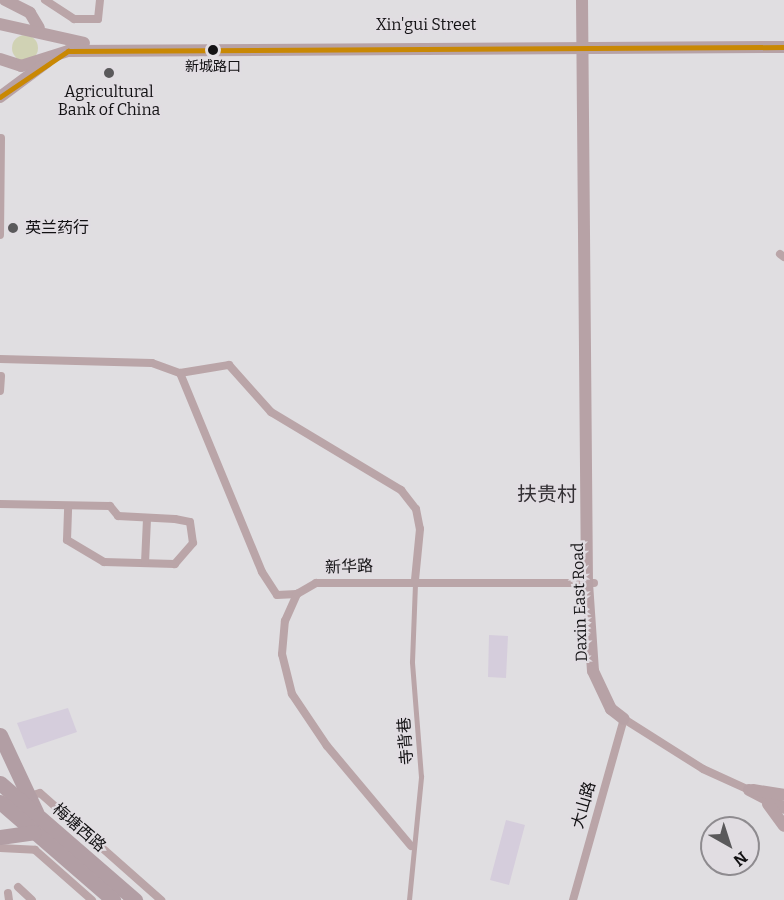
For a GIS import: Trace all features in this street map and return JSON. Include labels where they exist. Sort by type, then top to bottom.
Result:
[{"type":"highway","points":[[0,735],[29,796],[36,825],[0,837]]},
{"type":"highway","name":"梅塘西路","points":[[0,783],[36,825],[113,900]]},
{"type":"highway","name":"梅塘西路","points":[[0,802],[36,825],[135,900]]},
{"type":"street","points":[[5,0],[30,13],[39,28]]},
{"type":"street","points":[[45,0],[74,19],[98,19],[100,0]]},
{"type":"street","points":[[582,0],[586,45]]},
{"type":"street","points":[[586,45],[589,0]]},
{"type":"street","points":[[0,24],[39,28]]},
{"type":"street","name":"Xin'gui Street","points":[[39,28],[68,43],[784,47]]},
{"type":"street","name":"Xin'gui Street","points":[[586,45],[784,40]]},
{"type":"street","points":[[0,58],[21,66],[68,51],[586,45]]},
{"type":"street","name":"Daxin East Road","points":[[586,45],[591,583],[600,670],[624,719]]},
{"type":"street","points":[[0,97],[53,57]]},
{"type":"street","points":[[0,235],[1,138]]},
{"type":"street","points":[[0,359],[152,363],[180,373],[229,365],[271,412],[401,490],[416,509],[420,529],[415,580]]},
{"type":"street","points":[[180,373],[262,572],[277,595],[297,594],[285,621],[282,654],[292,694],[327,746],[411,846]]},
{"type":"street","points":[[0,392],[1,376]]},
{"type":"street","points":[[0,504],[110,506],[118,516],[190,522],[192,543],[175,564],[104,562],[74,548],[67,540],[68,507]]},
{"type":"street","points":[[145,563],[147,519]]},
{"type":"street","name":"新华路","points":[[297,594],[316,583],[415,580],[591,583]]},
{"type":"street","points":[[624,719],[703,769],[749,790],[768,804],[784,826]]},
{"type":"street","name":"大山路","points":[[573,900],[624,719]]},
{"type":"street","points":[[749,790],[784,795]]},
{"type":"street","points":[[29,796],[40,793],[161,900]]},
{"type":"street","points":[[768,804],[784,808]]},
{"type":"street","points":[[0,848],[34,850],[92,900]]},
{"type":"street","points":[[18,887],[32,900]]},
{"type":"lane","name":"寺背巷","points":[[409,900],[411,846],[421,777],[412,662],[415,580]]},
{"type":"green space","points":[[25,35],[34,39],[38,48],[34,57],[25,61],[16,57],[12,48],[16,39]]},
{"type":"building","points":[[489,635],[508,636],[506,678],[488,677]]},
{"type":"building","points":[[68,708],[77,732],[27,749],[17,723]]},
{"type":"building","points":[[506,820],[525,825],[509,885],[490,880]]},
{"type":"transit line","points":[[0,97],[68,51],[784,47]]},
{"type":"place","name":"新城路口","points":[[213,50]]},
{"type":"place","name":"Agricultural Bank of China","points":[[109,73]]},
{"type":"place","name":"英兰药行","points":[[13,228]]},
{"type":"district","name":"扶贵村","points":[[547,494]]}]
